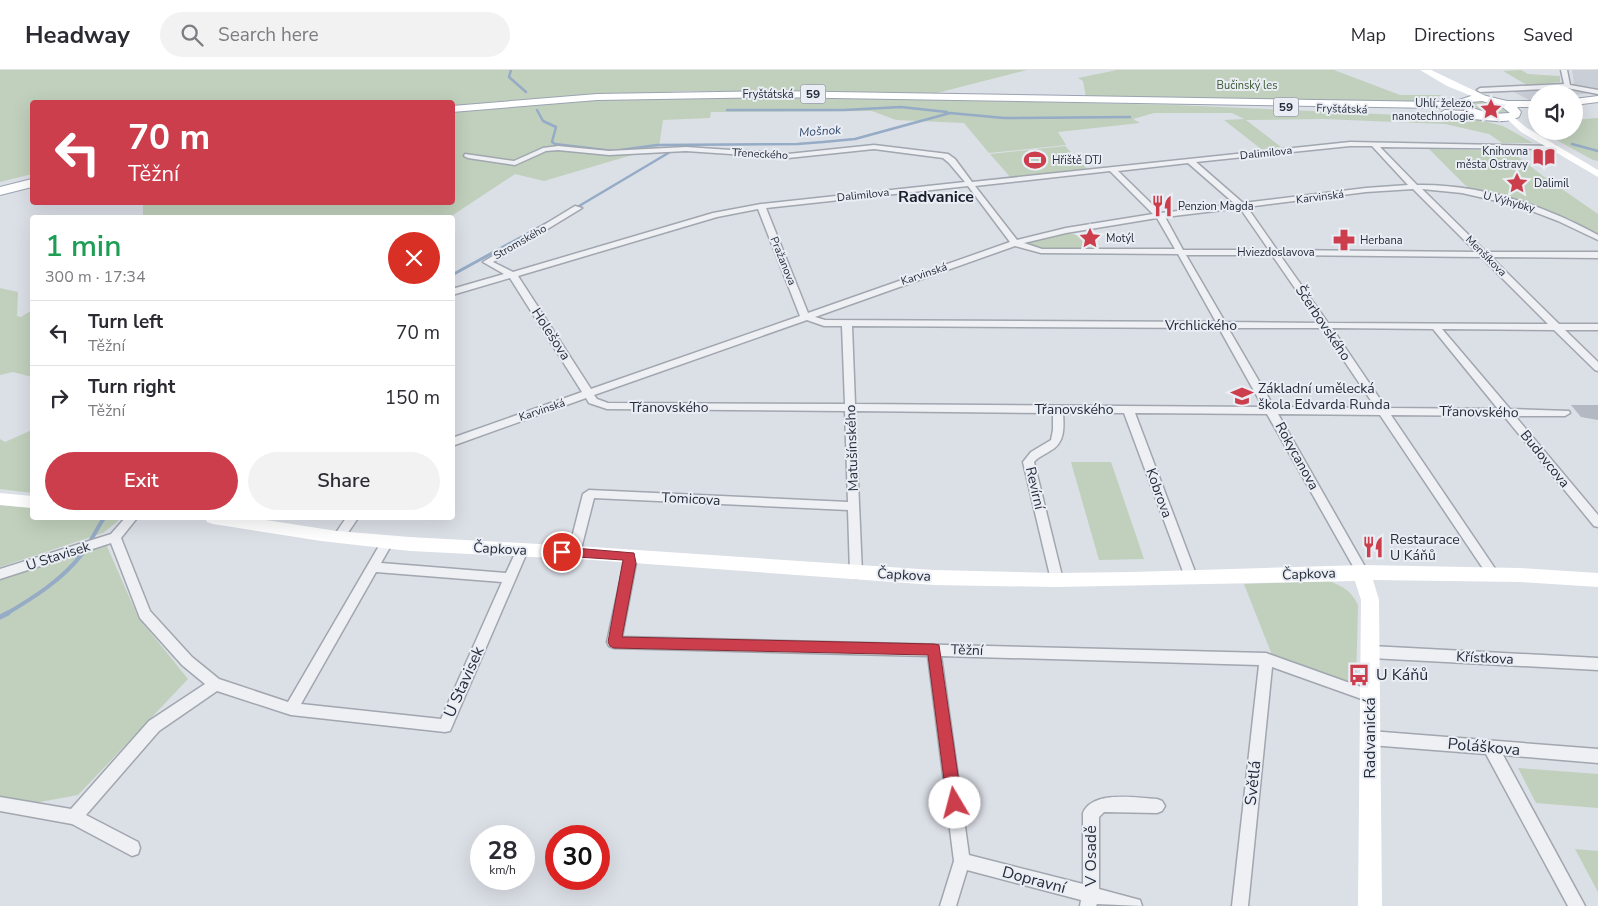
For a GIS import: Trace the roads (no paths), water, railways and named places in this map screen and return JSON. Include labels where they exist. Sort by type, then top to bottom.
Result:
[{"type":"main road","name":"Fryštátská","points":[[455,109],[558,100],[697,94],[817,94],[1174,102],[1438,105],[1464,101],[1484,95]]},
{"type":"main road","points":[[1484,95],[1505,104],[1528,104]]},
{"type":"main road","points":[[1583,101],[1598,99]]},
{"type":"main road","points":[[1464,101],[1466,109],[1494,118],[1528,111]]},
{"type":"main road","name":"Fryštátská","points":[[1174,102],[1480,115]]},
{"type":"main road","points":[[1505,104],[1513,114]]},
{"type":"main road","points":[[1583,106],[1598,105]]},
{"type":"main road","points":[[0,185],[30,178]]},
{"type":"main road","points":[[0,190],[30,183]]},
{"type":"street","points":[[1424,70],[1450,84],[1484,95],[1528,90]]},
{"type":"street","points":[[1564,70],[1567,85]]},
{"type":"street","points":[[1450,84],[1464,101]]},
{"type":"street","points":[[1583,89],[1598,92]]},
{"type":"street","points":[[1513,114],[1524,130]]},
{"type":"street","points":[[1494,118],[1524,130],[1598,174]]},
{"type":"street","name":"Dalimilova","points":[[455,291],[716,215],[761,206],[1350,144],[1553,147]]},
{"type":"street","name":"Menšíkova","points":[[1374,144],[1598,368]]},
{"type":"street","name":"Třeneckého","points":[[468,156],[515,163],[544,149],[558,148],[609,154],[686,148],[788,156],[874,147],[945,156],[952,161],[1014,243]]},
{"type":"street","name":"Ščerbovského","points":[[1190,161],[1242,206],[1325,325],[1492,573]]},
{"type":"street","name":"Rokycanova","points":[[1112,169],[1160,216],[1362,572]]},
{"type":"street","name":"Karvinská","points":[[455,441],[1014,243],[1073,229],[1160,216],[1414,186]]},
{"type":"street","name":"U Výhybky","points":[[1414,186],[1464,191],[1535,208],[1572,223],[1598,238]]},
{"type":"street","name":"Pražanova","points":[[761,206],[805,316]]},
{"type":"street","name":"Stromského","points":[[513,274],[487,262],[578,208]]},
{"type":"street","name":"Hviezdoslavova","points":[[1014,243],[1041,251],[1598,255]]},
{"type":"street","name":"Holešova","points":[[513,274],[590,394]]},
{"type":"street","name":"Vrchlického","points":[[805,316],[824,323],[1598,327]]},
{"type":"street","name":"Matušínského","points":[[847,323],[856,573]]},
{"type":"street","name":"Budovcova","points":[[1434,326],[1598,523]]},
{"type":"street","name":"Třanovského","points":[[590,394],[594,402],[607,406],[1565,413]]},
{"type":"street","name":"Revírní","points":[[1058,409],[1057,437],[1054,443],[1030,457],[1028,462],[1058,580]]},
{"type":"street","name":"Kobrova","points":[[1128,409],[1191,577]]},
{"type":"street","name":"Tomicova","points":[[574,553],[589,494],[854,506]]},
{"type":"street","points":[[0,499],[30,502]]},
{"type":"street","points":[[115,537],[129,520]]},
{"type":"street","name":"Čapkova","points":[[226,520],[339,537],[387,542],[629,556],[856,573],[977,579],[1058,580],[1362,572],[1492,573],[1598,580]]},
{"type":"street","points":[[339,537],[351,520]]},
{"type":"street","name":"U Stavisek","points":[[0,574],[115,537],[145,614],[187,662],[215,684],[291,709],[445,726],[522,550]]},
{"type":"street","points":[[291,709],[387,542]]},
{"type":"street","name":"Těžní","points":[[629,556],[630,563],[614,642],[1266,659],[1370,696]]},
{"type":"street","points":[[373,567],[510,578]]},
{"type":"street","name":"Radvanická","points":[[1362,572],[1370,600],[1370,906]]},
{"type":"street","points":[[934,650],[962,861],[948,906]]},
{"type":"street","name":"Křístkova","points":[[1371,652],[1598,664]]},
{"type":"street","name":"Světlá","points":[[1240,906],[1266,659]]},
{"type":"street","points":[[74,817],[154,726],[215,684]]},
{"type":"street","name":"Poláškova","points":[[1370,738],[1598,756]]},
{"type":"street","points":[[1491,748],[1577,906]]},
{"type":"street","points":[[0,804],[74,817],[132,848]]},
{"type":"street","name":"V Osadě","points":[[1089,900],[1092,813],[1102,805],[1157,806]]},
{"type":"street","name":"Dopravní","points":[[962,861],[1089,900],[1134,906]]},
{"type":"waterway","name":"Mošnok","points":[[511,70],[509,77],[526,92]]},
{"type":"waterway","points":[[727,110],[844,110],[901,107],[947,112]]},
{"type":"waterway","name":"Mošnok","points":[[537,110],[543,121],[556,127],[552,142],[555,144],[613,151],[657,145],[797,144],[855,139],[950,113],[1004,118],[1130,117]]},
{"type":"waterway","name":"Mošnok","points":[[1572,144],[1598,151]]},
{"type":"waterway","points":[[574,209],[670,152]]},
{"type":"waterway","points":[[455,273],[547,223]]},
{"type":"waterway","points":[[6,614],[37,595],[65,572],[82,554],[103,520]]},
{"type":"waterway","points":[[0,617],[6,614]]},
{"type":"place","name":"Uhlí, železo, nanotechnologie","points":[[1491,109]]},
{"type":"place","name":"Knihovna města Ostravy","points":[[1544,157]]},
{"type":"place","name":"Hřiště DTJ","points":[[1035,160]]},
{"type":"place","name":"Dalimil","points":[[1517,183]]},
{"type":"place","name":"Penzion Magda","points":[[1162,206]]},
{"type":"place","name":"Motýl","points":[[1090,238]]},
{"type":"place","name":"Herbana","points":[[1344,240]]},
{"type":"place","name":"Základní umělecká škola Edvarda Runda","points":[[1242,396]]},
{"type":"place","name":"Restaurace U Káňů","points":[[1373,547]]},
{"type":"place","name":"U Káňů","points":[[1359,675]]},
{"type":"district","name":"Radvanice","points":[[936,197]]},
{"type":"park label","name":"Bučinský les","points":[[1247,85]]}]
